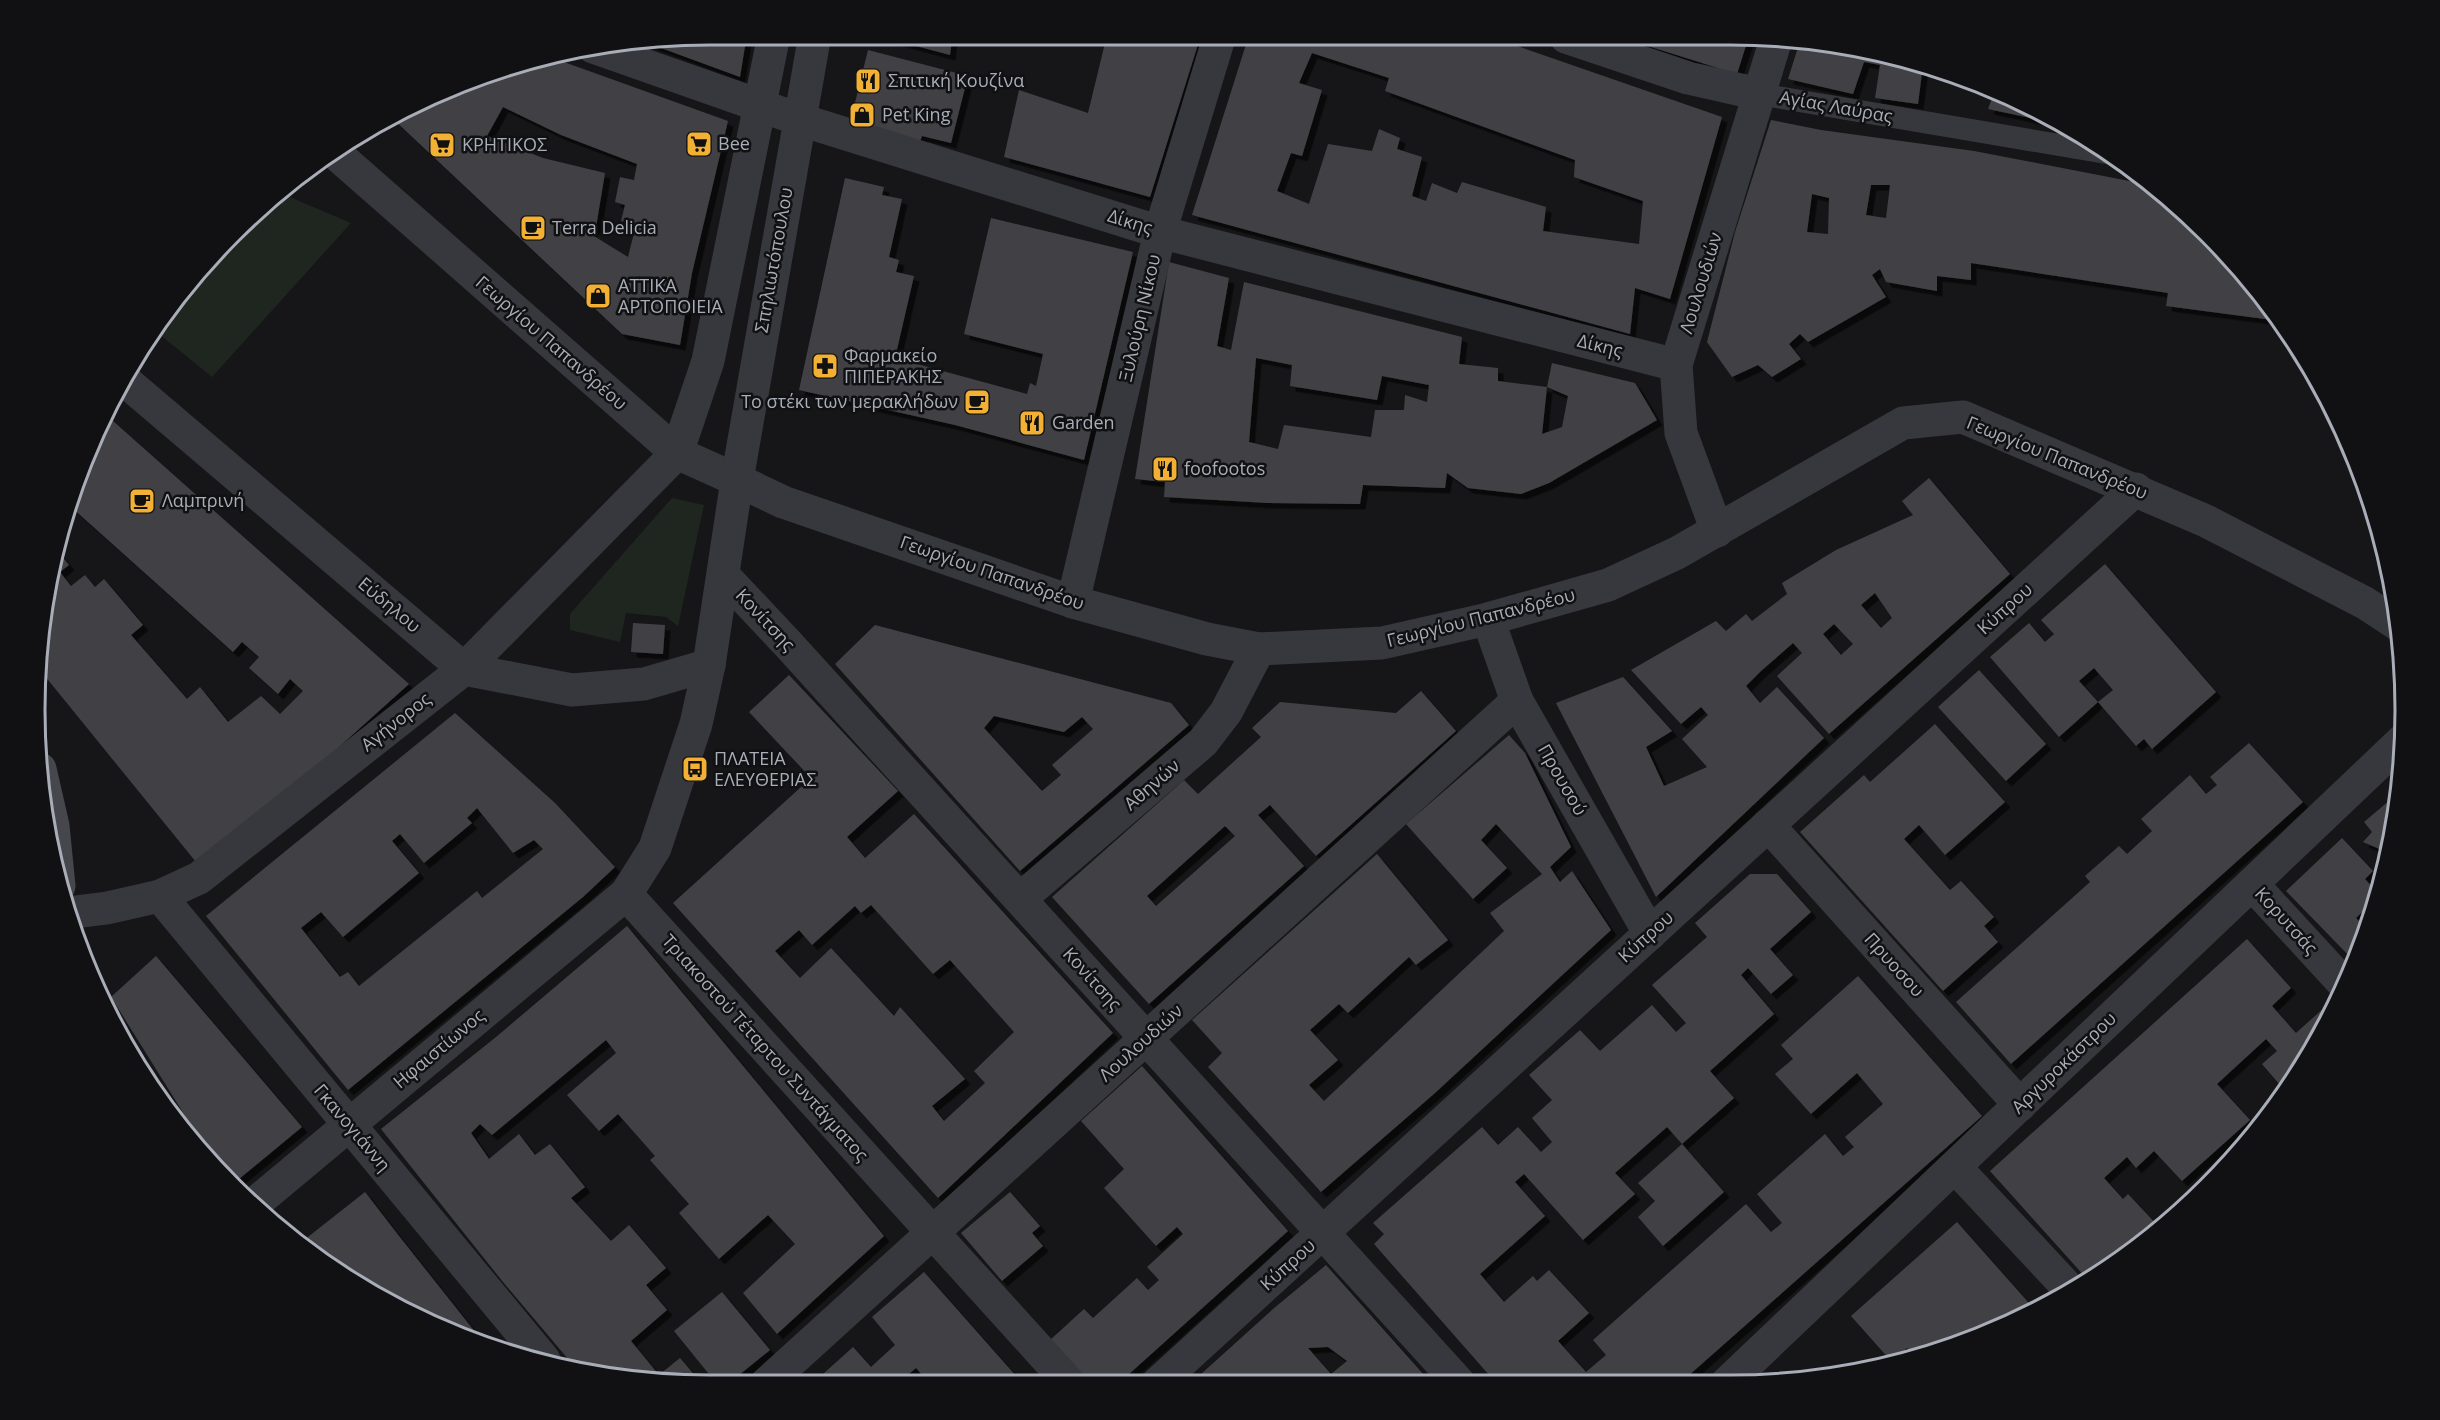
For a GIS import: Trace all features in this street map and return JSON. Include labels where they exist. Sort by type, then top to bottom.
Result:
[{"type":"street","points":[[676,453],[708,362],[772,45]]},
{"type":"street","name":"Σπηλιωτόπουλου","points":[[709,665],[737,480],[798,119],[813,45]]},
{"type":"street","name":"Ξυλούρη Νίκου","points":[[1073,602],[1160,232],[1217,45]]},
{"type":"street","name":"Αγίας Λαύρας","points":[[1590,45],[1688,78],[1759,94]]},
{"type":"street","name":"Λουλουδιών","points":[[1717,531],[1681,433],[1676,365],[1774,46]]},
{"type":"street","name":"Δίκης","points":[[610,53],[798,119],[1160,232],[1676,365]]},
{"type":"street","name":"Γεωργίου Παπανδρέου","points":[[340,158],[676,453],[788,504],[1073,602],[1207,639],[1258,649],[1382,643],[1488,620],[1608,585],[1717,531],[1903,423],[1963,417],[2206,520],[2365,603],[2388,618]]},
{"type":"street","name":"Εύδηλου","points":[[130,386],[464,669],[572,690],[644,684],[709,665]]},
{"type":"street","name":"Αγήνορος","points":[[77,912],[107,909],[160,896],[199,878],[464,669],[676,453]]},
{"type":"street","name":"Κύπρου","points":[[1167,1375],[2136,489]]},
{"type":"street","name":"Κονίτσης","points":[[723,575],[1452,1375]]},
{"type":"street","name":"Προυσού","points":[[1488,620],[1517,701],[1650,934]]},
{"type":"street","name":"Αθηνών","points":[[1020,899],[1203,742],[1226,712],[1258,649]]},
{"type":"street","points":[[626,894],[655,848],[696,724],[709,665]]},
{"type":"street","name":"Λουλουδιών","points":[[776,1375],[1517,701]]},
{"type":"street","name":"Αργυροκάστρου","points":[[1736,1375],[2394,749]]},
{"type":"street","name":"Πρυοσου","points":[[1768,825],[2020,1105]]},
{"type":"street","name":"Κορυτσάς","points":[[2252,884],[2338,978]]},
{"type":"street","name":"Ηφαιστίωνος","points":[[260,1199],[626,894]]},
{"type":"street","name":"Τριακοστού Τέταρτου Συντάγματος","points":[[626,894],[1062,1375]]},
{"type":"street","name":"Γκανογιάννη","points":[[160,896],[537,1352]]},
{"type":"street","points":[[1955,1167],[2065,1284]]},
{"type":"lane","name":"Αγίας Λαύρας","points":[[1759,94],[2088,150]]},
{"type":"shaded area","points":[[288,196],[351,223],[212,377],[161,335],[182,305],[210,272],[240,240]]},
{"type":"shaded area","points":[[672,498],[704,505],[678,626],[666,617],[626,613],[620,642],[570,630],[570,614]]},
{"type":"building","points":[[745,45],[740,77],[658,47]]},
{"type":"building","points":[[912,45],[951,45],[950,55]]},
{"type":"building","points":[[1105,45],[1198,45],[1150,197],[1004,157],[1019,90],[1088,113]]},
{"type":"building","points":[[1246,45],[1514,45],[1722,117],[1670,299],[1635,288],[1630,334],[1192,215]],"holes":[[[1312,53],[1389,78],[1385,91],[1575,160],[1574,177],[1643,201],[1639,244],[1543,231],[1546,207],[1462,182],[1457,193],[1432,183],[1426,201],[1412,196],[1422,157],[1397,149],[1400,138],[1379,129],[1372,151],[1328,144],[1309,204],[1277,191],[1291,153],[1302,156],[1322,90],[1299,83]]]},
{"type":"building","points":[[1645,45],[1746,45],[1737,74]]},
{"type":"building","points":[[1798,49],[1860,58],[1922,74],[1918,104],[1875,98],[1880,65],[1864,62],[1853,94],[1788,79]]},
{"type":"building","points":[[868,50],[968,76],[951,143],[922,136],[919,145],[849,127]]},
{"type":"building","points":[[564,62],[728,121],[692,273],[680,345],[622,334],[398,123],[496,80]],"holes":[[[503,107],[561,135],[637,164],[634,180],[620,177],[615,202],[625,205],[621,221],[636,225],[628,257],[589,233],[596,227],[605,173],[543,158],[487,136]]]},
{"type":"building","points":[[1992,99],[2033,119],[1988,109]]},
{"type":"building","points":[[1771,120],[1821,130],[1974,151],[2135,182],[2200,240],[2230,272],[2268,319],[2166,306],[2168,293],[1971,263],[1971,280],[1937,276],[1937,291],[1886,282],[1880,269],[1872,275],[1886,297],[1808,342],[1800,334],[1789,344],[1801,359],[1772,377],[1758,365],[1732,377],[1707,342],[1735,232]],"holes":[[[1871,185],[1890,185],[1886,218],[1866,215]],[[1812,194],[1829,198],[1828,234],[1807,232]]]},
{"type":"building","points":[[845,178],[884,187],[882,195],[902,199],[889,257],[899,260],[896,272],[914,276],[895,358],[1027,394],[1030,383],[1036,386],[1043,354],[964,334],[991,218],[1133,252],[1084,460],[955,425],[799,390]]},
{"type":"building","points":[[1169,262],[1229,278],[1217,346],[1231,350],[1244,282],[1462,337],[1459,364],[1498,368],[1498,381],[1547,387],[1552,363],[1635,383],[1657,420],[1549,483],[1521,494],[1468,488],[1447,473],[1445,488],[1363,485],[1360,504],[1268,503],[1164,497],[1165,482],[1135,479]],"holes":[[[1256,358],[1292,365],[1290,386],[1377,400],[1382,376],[1429,385],[1427,402],[1405,395],[1404,410],[1375,410],[1371,437],[1284,425],[1278,449],[1249,442]],[[1547,387],[1568,396],[1562,427],[1542,434]]]},
{"type":"building","points":[[112,420],[409,684],[320,764],[196,862],[46,677],[51,623],[58,580],[63,558],[69,565],[60,572],[71,586],[85,575],[95,587],[104,579],[143,625],[131,635],[187,699],[200,687],[228,722],[261,696],[280,714],[303,691],[290,679],[278,694],[249,668],[259,657],[242,642],[233,652],[76,511]]},
{"type":"building","points":[[1929,478],[2010,574],[1829,734],[1777,676],[1802,653],[1793,643],[1761,671],[1746,686],[1760,703],[1777,687],[1824,738],[1656,897],[1556,703],[1623,677],[1672,731],[1646,747],[1664,786],[1707,767],[1682,739],[1708,715],[1701,707],[1681,724],[1631,670],[1716,621],[1726,631],[1746,614],[1752,621],[1787,594],[1782,583],[1836,550],[1913,515],[1902,501]],"holes":[[[1875,593],[1892,618],[1881,628],[1861,605]],[[1834,624],[1853,644],[1841,655],[1823,634]]]},
{"type":"building","points":[[2105,564],[2216,692],[2152,749],[2144,739],[2136,746],[2098,702],[2059,737],[1990,657],[2029,623],[2045,642],[2054,634],[2041,620]],"holes":[[[2094,668],[2113,690],[2098,702],[2079,681]]]},
{"type":"building","points":[[633,623],[665,625],[663,654],[631,652]]},
{"type":"building","points":[[875,625],[1171,703],[1189,725],[1020,871],[835,664]],"holes":[[[994,716],[1064,732],[1082,717],[1093,729],[1052,765],[1061,775],[1042,791],[984,728]]]},
{"type":"building","points":[[1979,670],[2046,744],[2006,781],[1938,707]]},
{"type":"building","points":[[789,675],[898,791],[847,837],[865,858],[914,814],[1113,1033],[938,1198],[673,903],[811,778],[749,712]],"holes":[[[871,905],[933,974],[950,960],[1014,1032],[974,1071],[985,1083],[944,1121],[932,1106],[965,1079],[900,1007],[894,1016],[831,948],[800,978],[775,951],[799,930],[812,945],[855,906],[861,913]]]},
{"type":"building","points":[[1421,691],[1456,731],[1316,856],[1270,805],[1258,815],[1304,866],[1149,1004],[1052,897],[1184,780],[1198,794],[1261,737],[1252,728],[1280,702],[1396,713]],"holes":[[[1225,826],[1235,836],[1156,906],[1147,896]]]},
{"type":"building","points":[[455,713],[555,803],[615,867],[583,897],[348,1090],[206,916]],"holes":[[[477,808],[513,853],[534,840],[543,849],[482,898],[477,891],[359,986],[348,972],[340,977],[301,928],[321,912],[343,937],[419,873],[392,841],[400,834],[424,863],[472,823],[467,818]]]},
{"type":"building","points":[[1935,724],[2005,802],[1945,855],[1919,825],[1904,839],[1950,890],[1961,881],[1994,917],[1984,926],[1998,942],[1943,991],[1800,832],[1864,775],[1870,782]]},
{"type":"building","points":[[1509,735],[1525,753],[1571,847],[1550,867],[1560,882],[1572,871],[1611,930],[1435,1093],[1321,1192],[1208,1067],[1222,1053],[1192,1020],[1377,854],[1448,940],[1416,965],[1409,957],[1348,1013],[1339,1004],[1310,1030],[1338,1060],[1309,1085],[1324,1101],[1504,931],[1490,913],[1542,874],[1496,824],[1481,840],[1507,868],[1473,899],[1406,824]]},
{"type":"building","points":[[2249,743],[2303,802],[2011,1064],[1956,1002],[2090,882],[2085,876],[2119,846],[2127,854],[2152,831],[2141,819],[2190,775],[2206,794],[2217,785],[2210,777]]},
{"type":"building","points":[[2388,801],[2380,849],[2363,842],[2372,832],[2364,822]]},
{"type":"building","points":[[2342,838],[2373,871],[2365,879],[2371,886],[2364,910],[2356,918],[2360,923],[2348,955],[2286,891]]},
{"type":"building","points":[[1750,874],[1777,874],[1811,912],[1770,949],[1793,975],[1771,994],[1748,968],[1741,975],[1774,1014],[1710,1071],[1734,1098],[1682,1144],[1667,1127],[1615,1173],[1635,1194],[1583,1240],[1524,1174],[1515,1182],[1545,1216],[1480,1274],[1504,1302],[1533,1276],[1537,1281],[1549,1270],[1589,1313],[1558,1341],[1586,1372],[1606,1355],[1593,1340],[1746,1204],[1771,1232],[1782,1223],[1757,1194],[1825,1134],[1843,1156],[1854,1147],[1845,1137],[1883,1104],[1857,1073],[1811,1114],[1775,1074],[1793,1059],[1781,1045],[1858,976],[1982,1116],[1689,1375],[1489,1375],[1374,1244],[1384,1234],[1373,1223],[1482,1127],[1498,1145],[1518,1127],[1541,1152],[1552,1142],[1532,1118],[1552,1100],[1529,1075],[1580,1030],[1600,1051],[1652,1005],[1676,1032],[1686,1023],[1652,985],[1707,937],[1695,923]]},
{"type":"building","points":[[627,926],[884,1236],[777,1334],[743,1293],[795,1244],[768,1215],[719,1259],[679,1213],[689,1204],[650,1160],[655,1156],[618,1114],[599,1131],[567,1095],[616,1053],[606,1040],[492,1135],[480,1124],[471,1133],[489,1159],[519,1134],[535,1155],[550,1144],[585,1187],[571,1198],[611,1241],[629,1225],[666,1268],[646,1285],[667,1310],[631,1341],[657,1373],[568,1359],[503,1282],[381,1129],[496,1037]]},
{"type":"building","points":[[2247,939],[2291,988],[2272,1006],[2296,1033],[2324,1008],[2279,1084],[2262,1064],[2277,1051],[2266,1039],[2217,1084],[2250,1120],[2182,1181],[2154,1151],[2136,1168],[2127,1157],[2104,1178],[2123,1199],[2128,1194],[2154,1222],[2135,1238],[2082,1273],[1990,1171]]},
{"type":"building","points":[[156,956],[302,1127],[239,1179],[192,1126],[111,997]]},
{"type":"building","points":[[1142,1066],[1288,1231],[1128,1375],[1079,1375],[1049,1341],[1084,1309],[1093,1318],[1137,1278],[1148,1290],[1159,1280],[1147,1267],[1183,1234],[1177,1227],[1156,1246],[1104,1188],[1124,1169],[1081,1121]]},
{"type":"building","points":[[1682,1144],[1724,1192],[1663,1246],[1638,1217],[1655,1201],[1638,1183]]},
{"type":"building","points":[[365,1192],[475,1331],[377,1286],[306,1239]]},
{"type":"building","points":[[1010,1192],[1040,1226],[1032,1233],[1043,1246],[1002,1281],[961,1233]]},
{"type":"building","points":[[1957,1222],[2029,1303],[1944,1340],[1909,1350],[1907,1348],[1902,1352],[1886,1356],[1851,1316]]},
{"type":"building","points":[[1326,1265],[1424,1375],[1200,1375]],"holes":[[[1328,1347],[1347,1361],[1331,1374],[1308,1348]]]},
{"type":"building","points":[[924,1272],[1015,1375],[922,1375],[916,1368],[908,1375],[822,1375],[853,1347],[871,1367],[895,1345],[872,1317]]},
{"type":"building","points":[[722,1292],[770,1350],[739,1375],[710,1375],[674,1331]]},
{"type":"building","points":[[680,1358],[694,1375],[661,1373]]},
{"type":"place","name":"Σπιτική Κουζίνα","points":[[868,81]]},
{"type":"place","name":"Pet King","points":[[862,115]]},
{"type":"place","name":"Bee","points":[[699,144]]},
{"type":"place","name":"ΚΡΗΤΙΚΟΣ","points":[[442,145]]},
{"type":"place","name":"Terra Delicia","points":[[533,228]]},
{"type":"place","name":"ΑΤΤΙΚΑ ΑΡΤΟΠΟΙΕΙΑ","points":[[598,296]]},
{"type":"place","name":"Φαρμακείο ΠΙΠΕΡΑΚΗΣ","points":[[825,366]]},
{"type":"place","name":"Το στέκι των μερακλήδων","points":[[977,402]]},
{"type":"place","name":"Garden","points":[[1032,423]]},
{"type":"place","name":"foofootos","points":[[1165,469]]},
{"type":"place","name":"Λαμπρινή","points":[[142,501]]},
{"type":"place","name":"ΠΛΑΤΕΙΑ ΕΛΕΥΘΕΡΙΑΣ","points":[[695,769]]}]
